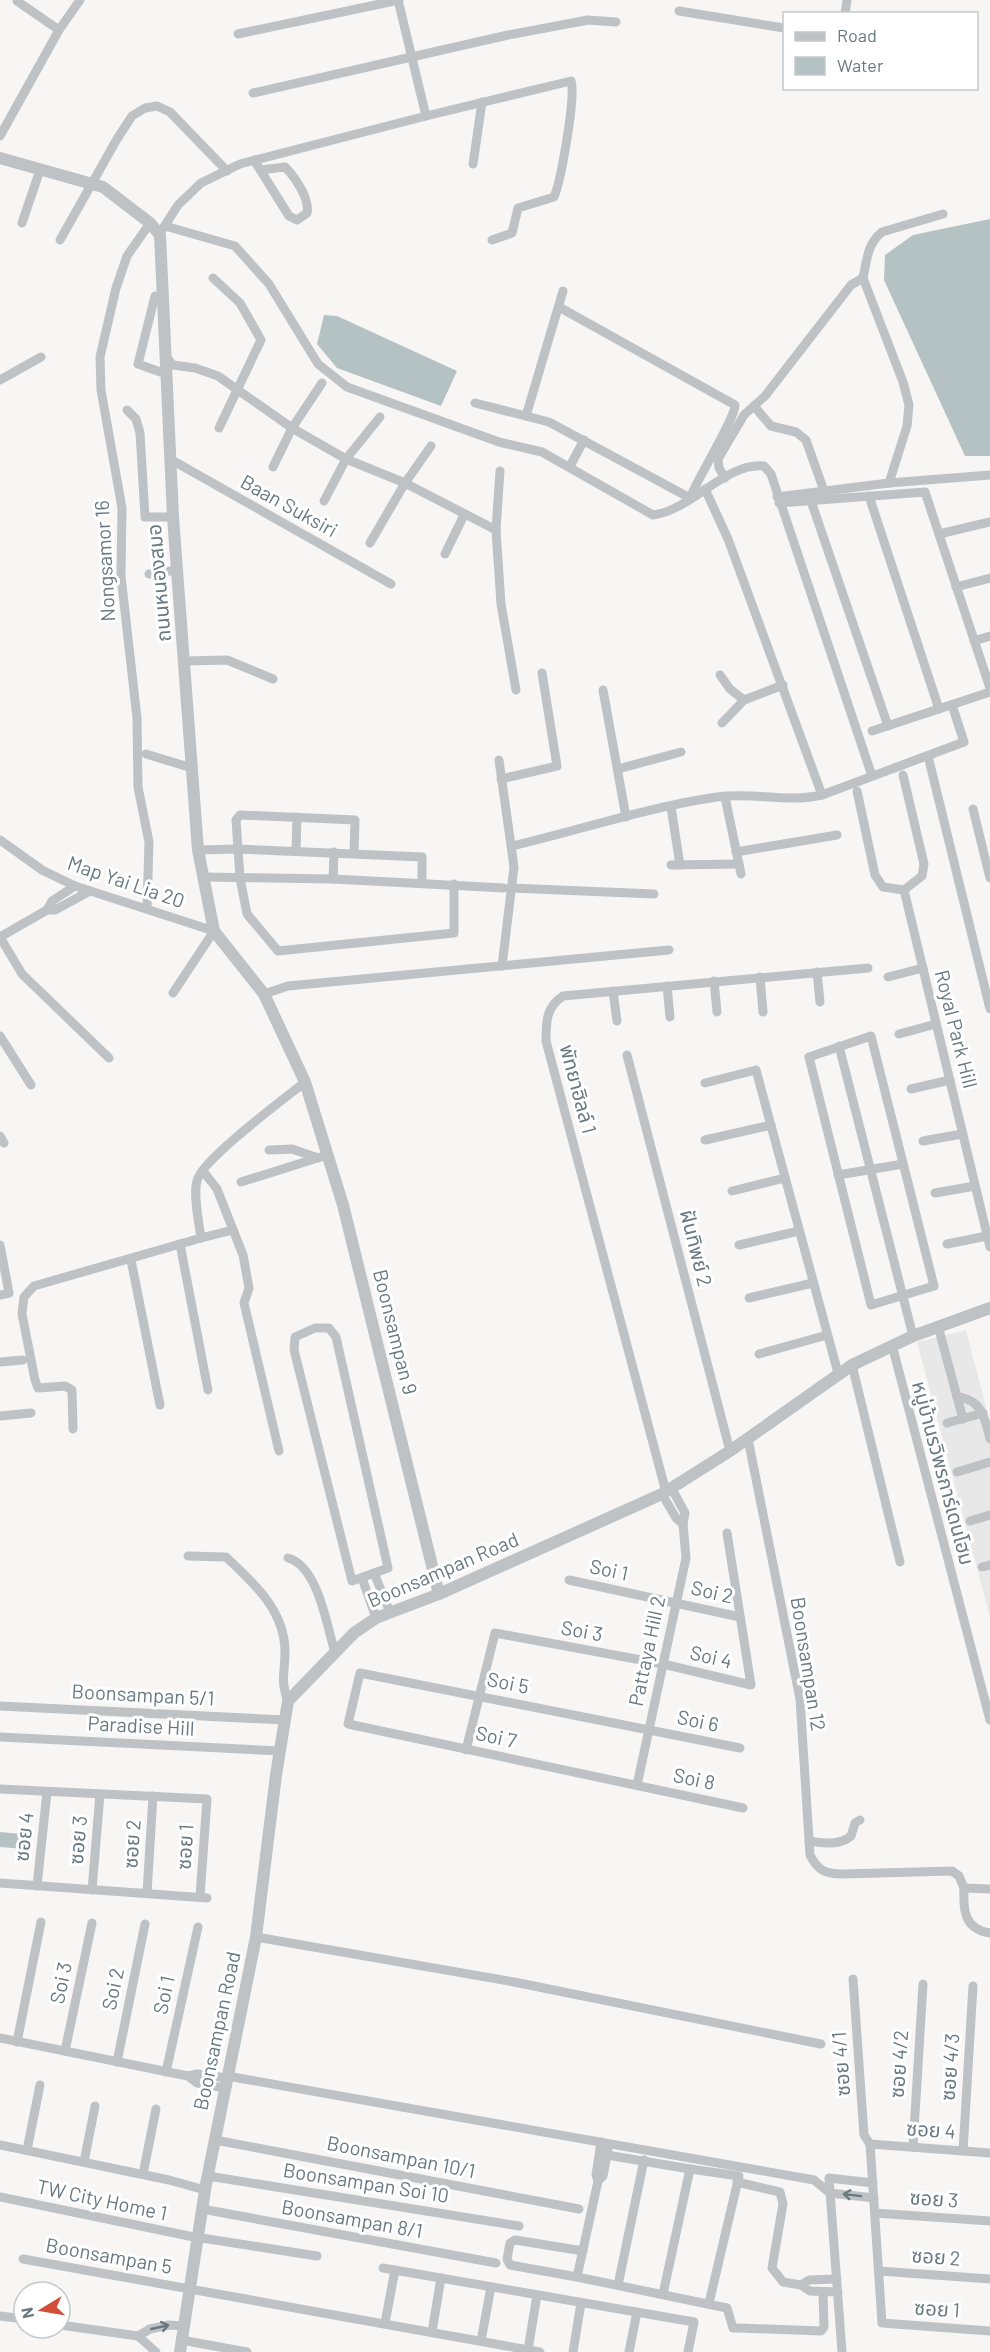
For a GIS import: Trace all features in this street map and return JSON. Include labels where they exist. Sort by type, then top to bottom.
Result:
[{"type":"street","points":[[0,136],[59,30],[80,0]]},
{"type":"street","points":[[238,34],[398,0],[426,116]]},
{"type":"street","points":[[17,1],[59,30]]},
{"type":"street","points":[[679,11],[783,28]]},
{"type":"street","points":[[253,93],[588,20],[616,22]]},
{"type":"street","points":[[162,230],[178,205],[201,183],[254,160],[562,81],[571,81],[561,172],[554,198],[518,208],[512,233],[492,240]]},
{"type":"street","points":[[473,164],[482,102]]},
{"type":"street","points":[[60,240],[90,183],[132,116],[145,108],[157,106],[170,112],[226,171]]},
{"type":"street","points":[[0,158],[103,187],[162,230],[235,246],[268,284],[318,363],[347,387],[499,442],[542,452],[653,515],[667,513],[705,489],[753,465],[764,466],[771,474],[872,776]]},
{"type":"street","points":[[254,160],[260,170],[289,216],[297,220],[307,213],[308,207],[303,196],[285,167],[260,170]]},
{"type":"street","points":[[22,223],[39,170]]},
{"type":"street","points":[[889,483],[907,426],[909,405],[903,382],[864,278],[868,253],[874,238],[882,232],[943,214]]},
{"type":"street","name":"Nongsamor 16","points":[[147,908],[149,842],[138,787],[138,718],[121,576],[122,508],[101,390],[100,357],[116,288],[127,256],[150,223]]},
{"type":"street","name":"ถนนหนองสมอ","points":[[162,230],[173,517],[186,661],[198,850],[202,877],[214,931],[264,994],[305,1082]]},
{"type":"street","points":[[213,278],[240,303],[261,340],[219,428]]},
{"type":"street","points":[[725,478],[719,468],[718,459],[744,415],[765,396],[851,285],[864,278]]},
{"type":"street","points":[[526,416],[563,291]]},
{"type":"street","points":[[155,296],[138,364],[166,374]]},
{"type":"street","points":[[559,307],[735,405],[733,417],[709,457],[690,498]]},
{"type":"street","points":[[165,355],[173,365],[195,368],[218,376],[292,428],[346,459],[405,483],[496,530]]},
{"type":"street","points":[[0,380],[41,357]]},
{"type":"street","points":[[273,467],[292,428],[322,383]]},
{"type":"street","points":[[475,403],[549,422],[690,498]]},
{"type":"street","points":[[754,406],[771,426],[796,432],[806,440],[824,491]]},
{"type":"street","points":[[127,410],[136,419],[140,433],[145,517],[173,517]]},
{"type":"street","points":[[324,501],[346,459],[380,417]]},
{"type":"street","points":[[570,466],[584,440]]},
{"type":"street","points":[[370,543],[405,483],[431,446]]},
{"type":"street","name":"Baan Suksiri","points":[[170,459],[391,584]]},
{"type":"street","points":[[500,471],[496,530],[501,604],[516,690]]},
{"type":"street","points":[[778,500],[824,491],[889,483],[990,475]]},
{"type":"street","points":[[705,489],[728,539],[822,795]]},
{"type":"street","points":[[778,500],[812,501],[925,492],[990,690],[872,731]]},
{"type":"street","points":[[869,496],[939,709]]},
{"type":"street","points":[[812,501],[888,726]]},
{"type":"street","points":[[446,554],[464,514]]},
{"type":"street","points":[[939,534],[990,522]]},
{"type":"street","points":[[149,574],[177,570]]},
{"type":"street","points":[[957,587],[990,579]]},
{"type":"street","points":[[974,640],[990,636]]},
{"type":"street","points":[[186,661],[227,660],[273,679]]},
{"type":"street","points":[[501,779],[557,765],[542,673]]},
{"type":"street","points":[[720,675],[730,689],[744,700]]},
{"type":"street","points":[[722,723],[744,700],[783,685]]},
{"type":"street","points":[[603,690],[626,817]]},
{"type":"street","points":[[512,846],[626,817],[725,797],[806,798],[822,795],[964,742],[952,705]]},
{"type":"street","points":[[618,769],[681,752]]},
{"type":"street","points":[[146,754],[192,768]]},
{"type":"street","points":[[928,756],[990,1009]]},
{"type":"street","points":[[499,760],[514,867],[508,888],[502,966]]},
{"type":"street","points":[[856,791],[875,875],[883,887],[904,890],[922,876],[924,864],[903,775]]},
{"type":"street","points":[[725,797],[741,874]]},
{"type":"street","points":[[671,807],[676,865],[739,864]]},
{"type":"street","points":[[974,809],[990,878]]},
{"type":"street","points":[[354,853],[355,820],[240,815],[236,820],[240,878],[248,914],[278,951],[454,933],[454,884]]},
{"type":"street","points":[[296,851],[297,817]]},
{"type":"street","points":[[736,852],[837,836]]},
{"type":"street","name":"Map Yai Lia 20","points":[[0,840],[42,870],[75,886],[214,931]]},
{"type":"street","points":[[198,850],[334,852],[422,857],[422,883]]},
{"type":"street","points":[[333,879],[334,852]]},
{"type":"street","points":[[202,877],[333,879],[654,894]]},
{"type":"street","points":[[75,886],[52,901],[47,910],[0,938],[22,974],[109,1058]]},
{"type":"street","name":"Royal Park Hill","points":[[904,890],[990,1247]]},
{"type":"street","points":[[47,910],[55,910],[90,891]]},
{"type":"street","points":[[172,993],[214,931]]},
{"type":"street","points":[[264,994],[288,986],[669,950]]},
{"type":"street","name":"พัทยาฮิลล์ 1","points":[[667,1492],[546,1041],[546,1017],[556,1001],[563,996],[868,968]]},
{"type":"street","points":[[888,977],[923,968]]},
{"type":"street","points":[[817,972],[820,1002]]},
{"type":"street","points":[[760,977],[763,1012]]},
{"type":"street","points":[[714,981],[717,1012]]},
{"type":"street","points":[[667,986],[670,1017]]},
{"type":"street","points":[[613,991],[616,1021]]},
{"type":"street","points":[[899,1034],[936,1024]]},
{"type":"street","points":[[0,1036],[31,1085]]},
{"type":"street","points":[[870,1036],[934,1286],[871,1305],[809,1057],[839,1046],[870,1036]]},
{"type":"street","points":[[839,1046],[913,1336]]},
{"type":"street","name":"ฝันทิพย์ 2","points":[[627,1054],[730,1451]]},
{"type":"street","points":[[705,1083],[756,1070],[838,1373]]},
{"type":"street","points":[[911,1089],[950,1080]]},
{"type":"street","points":[[201,1238],[197,1210],[198,1178],[213,1158],[305,1082]]},
{"type":"street","name":"Boonsampan 9","points":[[305,1082],[323,1157],[349,1225],[439,1594]]},
{"type":"street","points":[[705,1140],[771,1125]]},
{"type":"street","points":[[923,1141],[962,1134]]},
{"type":"street","points":[[269,1150],[292,1149],[323,1157]]},
{"type":"street","points":[[241,1182],[323,1157]]},
{"type":"street","points":[[838,1175],[903,1164]]},
{"type":"street","points":[[203,1171],[217,1189],[233,1230],[247,1277],[249,1288],[244,1303],[279,1451]]},
{"type":"street","points":[[732,1191],[785,1178]]},
{"type":"street","points":[[936,1193],[975,1186]]},
{"type":"street","points":[[73,1429],[72,1390],[65,1386],[38,1388],[35,1380],[22,1314],[24,1297],[34,1286],[233,1230]]},
{"type":"street","points":[[739,1245],[799,1232]]},
{"type":"street","points":[[947,1244],[987,1236]]},
{"type":"street","points":[[180,1244],[208,1390]]},
{"type":"street","points":[[0,1245],[5,1294]]},
{"type":"street","points":[[131,1260],[160,1405]]},
{"type":"street","points":[[749,1298],[813,1283]]},
{"type":"street","name":"Boonsampan Road","points":[[181,2346],[206,2183],[256,1937],[288,1701],[354,1633],[376,1618],[439,1594],[667,1492],[748,1439],[852,1365],[938,1326],[990,1310]]},
{"type":"street","points":[[938,1326],[963,1419]]},
{"type":"street","points":[[329,1328],[336,1336],[388,1568],[374,1573],[352,1581],[294,1350],[295,1337],[315,1329],[329,1328]]},
{"type":"street","points":[[759,1354],[827,1335]]},
{"type":"street","name":"หมู่บ้านรวิพรการ์เดนโฮม","points":[[892,1345],[990,1720]]},
{"type":"street","points":[[0,1362],[23,1360]]},
{"type":"street","points":[[852,1365],[900,1562]]},
{"type":"street","points":[[957,1397],[970,1399],[983,1413],[990,1439]]},
{"type":"street","points":[[0,1416],[32,1413]]},
{"type":"street","points":[[947,1423],[983,1413]]},
{"type":"street","name":"Boonsampan 12","points":[[748,1439],[800,1699],[810,1855],[816,1867],[828,1874],[952,1871],[959,1876],[964,1888]]},
{"type":"street","points":[[957,1472],[990,1462]]},
{"type":"street","name":"Pattaya Hill 2","points":[[637,1785],[687,1551],[683,1524],[685,1513],[667,1492]]},
{"type":"street","points":[[970,1521],[990,1515]]},
{"type":"street","points":[[727,1533],[740,1617]]},
{"type":"street","points":[[188,1556],[226,1557],[275,1610],[284,1632],[282,1685],[288,1701]]},
{"type":"street","points":[[288,1558],[302,1564],[314,1583],[335,1653]]},
{"type":"street","points":[[374,1573],[390,1612]]},
{"type":"street","points":[[363,1578],[376,1618]]},
{"type":"street","name":"Soi 1","points":[[569,1580],[676,1602]]},
{"type":"street","name":"Soi 2","points":[[676,1602],[740,1617]]},
{"type":"street","name":"Soi 4","points":[[663,1664],[751,1685],[740,1617]]},
{"type":"street","name":"Soi 3","points":[[479,1696],[495,1633],[663,1664]]},
{"type":"street","name":"Soi 5","points":[[348,1724],[360,1672],[649,1729]]},
{"type":"street","points":[[466,1750],[479,1696]]},
{"type":"street","name":"Boonsampan 5/1","points":[[0,1706],[284,1720]]},
{"type":"street","name":"Soi 7","points":[[348,1724],[637,1785]]},
{"type":"street","name":"Soi 6","points":[[649,1729],[740,1748]]},
{"type":"street","name":"Paradise Hill","points":[[0,1737],[280,1751]]},
{"type":"street","name":"Soi 8","points":[[637,1785],[744,1808]]},
{"type":"street","points":[[0,1790],[153,1796]]},
{"type":"street","name":"ซอย 4","points":[[37,1886],[47,1792]]},
{"type":"street","name":"ซอย 3","points":[[92,1890],[100,1794]]},
{"type":"street","name":"ซอย 1","points":[[147,1893],[203,1897],[207,1799],[153,1796]]},
{"type":"street","name":"ซอย 2","points":[[147,1893],[153,1796]]},
{"type":"street","points":[[809,1841],[832,1844],[844,1841],[851,1836],[855,1823],[860,1820]]},
{"type":"street","points":[[0,1883],[147,1893]]},
{"type":"street","points":[[990,1890],[964,1888],[964,1912],[967,1921],[975,1929],[990,1932]]},
{"type":"street","points":[[17,2042],[41,1922]]},
{"type":"street","name":"Soi 3","points":[[65,2051],[92,1923]]},
{"type":"street","name":"Soi 2","points":[[117,2062],[146,1924]]},
{"type":"street","name":"Soi 1","points":[[166,2072],[198,1927]]},
{"type":"street","points":[[256,1937],[514,1982],[820,2044]]},
{"type":"street","name":"ซอย 4/1","points":[[853,1979],[864,2135],[870,2144],[882,2323]]},
{"type":"street","name":"ซอย 4/2","points":[[913,2147],[923,1984]]},
{"type":"street","name":"ซอย 4/3","points":[[963,2151],[973,1986]]},
{"type":"street","points":[[0,2038],[188,2076],[198,2074],[226,2081],[814,2180],[830,2193],[874,2198]]},
{"type":"street","points":[[27,2150],[40,2085]]},
{"type":"street","points":[[84,2162],[95,2106]]},
{"type":"street","points":[[142,2174],[156,2109]]},
{"type":"street","name":"Boonsampan 10/1","points":[[215,2140],[579,2209]]},
{"type":"street","points":[[598,2181],[603,2176],[607,2155],[605,2143]]},
{"type":"street","points":[[577,2277],[598,2181],[596,2175],[605,2143]]},
{"type":"street","name":"ซอย 4","points":[[870,2144],[990,2153]]},
{"type":"street","name":"Boonsampan Soi 10","points":[[0,2145],[169,2180],[178,2178],[519,2226]]},
{"type":"street","points":[[607,2155],[739,2176],[709,2303]]},
{"type":"street","points":[[618,2285],[644,2160]]},
{"type":"street","points":[[663,2294],[690,2169]]},
{"type":"street","points":[[842,2352],[829,2178],[873,2183]]},
{"type":"street","points":[[737,2182],[780,2192],[783,2204],[772,2268],[783,2282],[801,2285],[810,2291],[838,2292]]},
{"type":"street","name":"TW City Home 1","points":[[0,2198],[197,2237],[317,2256]]},
{"type":"street","name":"Boonsampan 8/1","points":[[202,2209],[496,2263]]},
{"type":"street","name":"ซอย 3","points":[[875,2213],[990,2221]]},
{"type":"street","points":[[583,2252],[515,2240],[510,2243],[507,2259],[510,2265],[727,2308],[733,2328],[821,2331],[824,2327],[823,2292]]},
{"type":"street","name":"Boonsampan 5","points":[[23,2259],[189,2287],[540,2352]]},
{"type":"street","points":[[383,2268],[694,2322],[687,2352]]},
{"type":"street","points":[[385,2323],[395,2270]]},
{"type":"street","name":"ซอย 2","points":[[879,2271],[990,2278]]},
{"type":"street","points":[[432,2332],[441,2278]]},
{"type":"street","points":[[801,2285],[809,2280],[837,2279]]},
{"type":"street","points":[[481,2341],[491,2287]]},
{"type":"street","points":[[528,2350],[537,2295]]},
{"type":"street","points":[[573,2352],[582,2302]]},
{"type":"street","points":[[629,2352],[637,2312]]},
{"type":"street","name":"ซอย 1","points":[[882,2323],[990,2331]]},
{"type":"street","points":[[138,2336],[150,2329],[169,2325],[183,2326]]},
{"type":"street","points":[[72,2327],[138,2336],[156,2352]]},
{"type":"street","points":[[181,2346],[247,2352]]},
{"type":"shaded area","points":[[966,1330],[990,1423],[990,1617],[917,1342]]},
{"type":"water","points":[[990,219],[990,456],[965,456],[884,280],[885,255],[913,235]]},
{"type":"water","points":[[324,315],[337,316],[457,371],[441,406],[337,368],[317,344]]},
{"type":"water","points":[[26,1831],[30,1836],[26,1838],[25,1849],[0,1847],[0,1832],[22,1834]]}]
